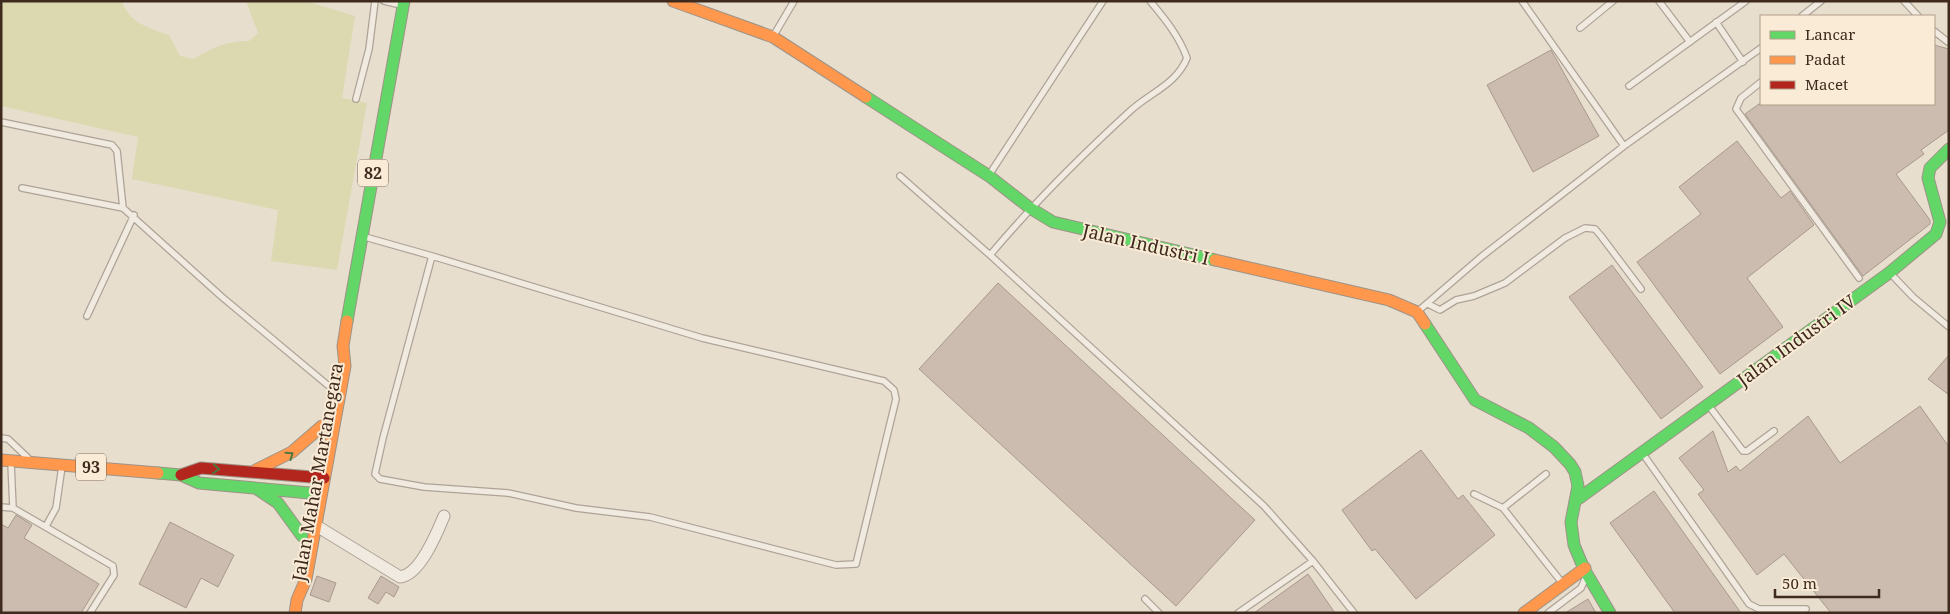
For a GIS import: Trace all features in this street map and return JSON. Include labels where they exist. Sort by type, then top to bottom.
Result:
[{"type":"main road","name":"Jalan Industri I","points":[[673,1],[773,37],[989,176],[1030,208],[1053,222],[1389,300],[1417,312]]},
{"type":"main road","name":"Jalan Mahar Martanegara","points":[[295,613],[297,600],[295,577],[302,536],[316,493],[345,366],[343,346],[403,3]]},
{"type":"main road","name":"Jalan Industri IV","points":[[1578,499],[1889,273],[1936,234],[1940,222],[1928,178],[1930,168],[1949,149]]},
{"type":"main road","points":[[1417,312],[1475,400],[1484,408],[1523,424],[1570,463],[1577,476],[1578,499],[1573,509],[1571,536],[1586,570],[1610,613]]},
{"type":"main road","name":"Jalan Mahar Martanegara","points":[[319,477],[322,426],[333,365],[343,346]]},
{"type":"main road","points":[[251,472],[283,460],[302,447],[322,426]]},
{"type":"main road","name":"93","points":[[6,460],[181,475],[199,483],[316,493]]},
{"type":"main road","name":"93","points":[[181,475],[201,468],[319,477]]},
{"type":"main road","points":[[250,486],[268,495],[286,509],[302,536]]},
{"type":"main road","name":"Jalan Mahar Martanegara","points":[[297,600],[306,579],[316,525],[316,493]]},
{"type":"main road","points":[[1524,613],[1563,584],[1586,570]]},
{"type":"street","points":[[316,525],[400,577],[412,573],[430,546],[444,516]]},
{"type":"lane","points":[[356,99],[369,49],[376,1]]},
{"type":"lane","points":[[384,1],[403,3]]},
{"type":"lane","points":[[773,37],[794,1]]},
{"type":"lane","points":[[989,176],[1103,1]]},
{"type":"lane","points":[[990,255],[1030,208],[1131,110],[1171,82],[1183,69],[1187,58],[1183,46],[1175,32],[1150,1]]},
{"type":"lane","points":[[1522,1],[1624,146]]},
{"type":"lane","points":[[1580,28],[1613,1]]},
{"type":"lane","points":[[1659,1],[1690,42]]},
{"type":"lane","points":[[1629,86],[1746,1]]},
{"type":"lane","points":[[1803,15],[1821,1]]},
{"type":"lane","points":[[1904,1],[1917,15]]},
{"type":"lane","points":[[1716,22],[1743,62]]},
{"type":"lane","points":[[1935,33],[1948,42]]},
{"type":"lane","points":[[1417,312],[1481,257],[1624,146],[1760,49]]},
{"type":"lane","points":[[1760,83],[1741,98],[1736,109],[1859,278]]},
{"type":"lane","points":[[1,122],[112,145],[117,151],[123,208]]},
{"type":"lane","points":[[900,176],[990,255],[1264,506],[1313,561],[1354,613]]},
{"type":"lane","points":[[22,188],[123,208],[134,215],[222,298],[330,388]]},
{"type":"lane","points":[[87,316],[134,215]]},
{"type":"lane","points":[[1428,304],[1440,310],[1456,300],[1474,296],[1505,283],[1564,238],[1585,228],[1595,230],[1601,236],[1641,289]]},
{"type":"lane","points":[[362,236],[432,256],[702,338],[884,381],[894,390],[896,399],[856,564],[836,566],[650,517],[576,508],[508,494],[424,488],[380,479],[375,474],[382,438],[432,256]]},
{"type":"lane","points":[[1889,273],[1913,297],[1949,327]]},
{"type":"lane","points":[[1708,404],[1743,451],[1748,451],[1774,431]]},
{"type":"lane","points":[[1,438],[8,439],[33,462]]},
{"type":"lane","points":[[1642,452],[1749,604],[1759,609],[1806,608]]},
{"type":"lane","points":[[6,460],[13,508]]},
{"type":"lane","points":[[46,526],[56,508],[63,465]]},
{"type":"lane","points":[[1503,508],[1546,474]]},
{"type":"lane","points":[[1474,494],[1503,508],[1563,584]]},
{"type":"lane","points":[[1,507],[13,508],[113,566],[114,575],[90,613]]},
{"type":"lane","points":[[1238,613],[1313,561]]},
{"type":"lane","points":[[1548,613],[1581,588],[1586,570]]},
{"type":"lane","points":[[1145,599],[1159,613]]},
{"type":"shaded area","points":[[1,1],[122,1],[129,15],[135,20],[147,27],[169,35],[180,56],[194,59],[220,46],[234,42],[249,41],[258,33],[246,1],[306,1],[355,16],[342,98],[367,103],[337,270],[271,261],[278,210],[132,179],[138,137],[1,106]]},
{"type":"building","points":[[1935,45],[1949,49],[1949,130],[1921,150],[1924,154],[1896,174],[1930,220],[1930,224],[1863,276],[1745,114],[1759,104],[1935,105]]},
{"type":"building","points":[[1551,50],[1599,136],[1533,172],[1487,85]]},
{"type":"building","points":[[1737,141],[1781,198],[1790,191],[1814,225],[1747,278],[1783,327],[1720,374],[1637,262],[1701,214],[1679,187]]},
{"type":"building","points":[[1612,265],[1703,387],[1661,419],[1569,297]]},
{"type":"building","points":[[998,283],[1255,520],[1176,606],[919,369]]},
{"type":"building","points":[[1949,355],[1949,395],[1928,379]]},
{"type":"building","points":[[1920,406],[1949,447],[1949,613],[1831,613],[1784,554],[1757,575],[1698,494],[1704,490],[1679,458],[1713,431],[1728,472],[1736,466],[1740,471],[1808,416],[1840,463]]},
{"type":"building","points":[[1421,450],[1458,499],[1463,495],[1495,535],[1416,599],[1375,549],[1372,551],[1342,510]]},
{"type":"building","points":[[1654,491],[1741,613],[1675,613],[1610,523]]},
{"type":"building","points":[[16,515],[32,525],[24,538],[99,584],[81,613],[1,613],[1,524],[8,528]]},
{"type":"building","points":[[170,522],[234,555],[218,587],[201,578],[186,608],[139,584]]},
{"type":"building","points":[[1308,574],[1335,613],[1254,613]]},
{"type":"building","points":[[317,576],[336,583],[329,602],[310,595]]},
{"type":"building","points":[[381,576],[399,587],[394,597],[386,592],[378,604],[368,598]]},
{"type":"building","points":[[1588,599],[1596,613],[1565,613]]},
{"type":"traffic: fast","points":[[347,321],[404,1]]},
{"type":"traffic: fast","points":[[866,97],[989,176],[1030,208],[1053,222],[1215,260]]},
{"type":"traffic: fast","points":[[1578,499],[1889,273],[1936,234],[1940,222],[1928,178],[1930,168],[1949,149]]},
{"type":"traffic: fast","points":[[1425,324],[1475,400],[1529,428],[1554,447],[1570,464],[1575,472],[1578,486],[1571,522],[1574,545],[1584,569],[1610,613]]},
{"type":"traffic: fast","points":[[158,473],[181,475],[199,483],[321,494]]},
{"type":"traffic: fast","points":[[257,489],[278,503],[302,536]]},
{"type":"traffic: slow","points":[[673,1],[773,37],[866,97]]},
{"type":"traffic: slow","points":[[1215,260],[1389,300],[1417,312],[1425,324]]},
{"type":"traffic: slow","points":[[295,613],[297,600],[306,579],[345,366],[343,346],[347,321]]},
{"type":"traffic: slow","points":[[256,470],[292,452],[322,426]]},
{"type":"traffic: slow","points":[[1,460],[158,473]]},
{"type":"traffic: slow","points":[[1524,613],[1585,568]]},
{"type":"traffic: jam","points":[[181,475],[201,468],[324,478]]}]
